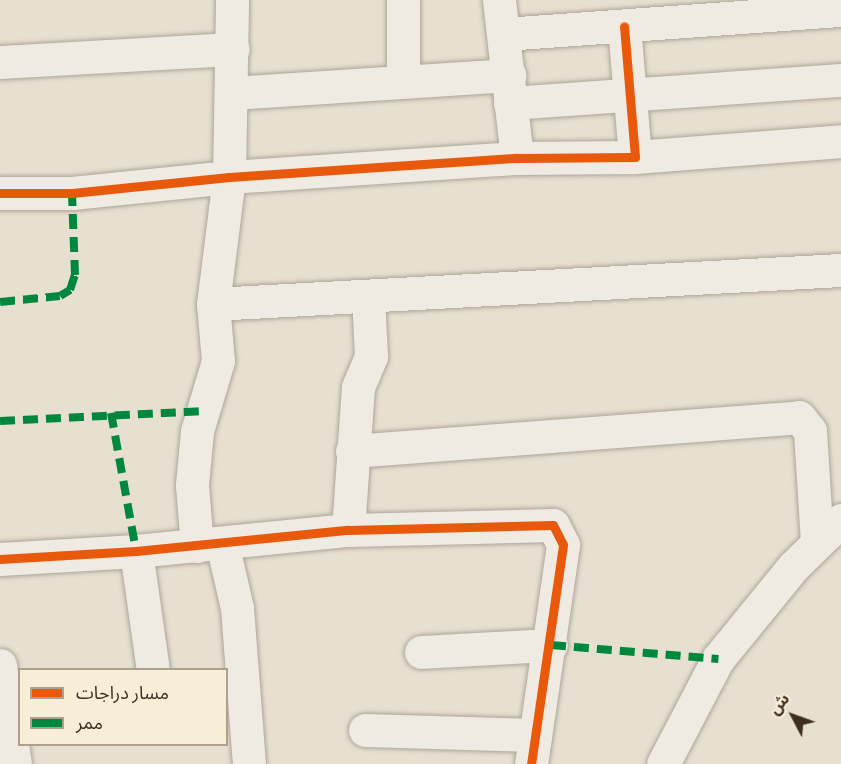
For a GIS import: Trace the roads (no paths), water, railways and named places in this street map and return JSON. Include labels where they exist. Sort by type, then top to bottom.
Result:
[{"type":"street","points":[[232,0],[233,49],[229,177],[213,304],[218,361],[197,431],[192,484],[209,544],[237,608],[249,764]]},
{"type":"street","points":[[403,0],[403,81]]},
{"type":"street","points":[[499,0],[517,158]]},
{"type":"street","points":[[504,34],[841,10]]},
{"type":"street","points":[[624,26],[627,98],[635,156]]},
{"type":"street","points":[[0,62],[233,49]]},
{"type":"street","points":[[232,93],[403,81],[627,98],[841,80]]},
{"type":"street","points":[[0,193],[72,193],[229,177],[517,158],[635,156],[841,141]]},
{"type":"street","points":[[213,304],[841,270]]},
{"type":"street","points":[[348,530],[358,387],[371,356],[368,297]]},
{"type":"street","points":[[352,451],[799,417],[810,431],[817,543]]},
{"type":"street","points":[[663,764],[718,659],[817,543],[841,520]]},
{"type":"street","points":[[0,559],[136,551],[348,530],[553,525],[563,544],[551,645],[533,749],[365,730]]},
{"type":"street","points":[[136,551],[153,668]]},
{"type":"street","points":[[421,652],[551,645]]},
{"type":"street","points":[[0,665],[15,764]]}]
